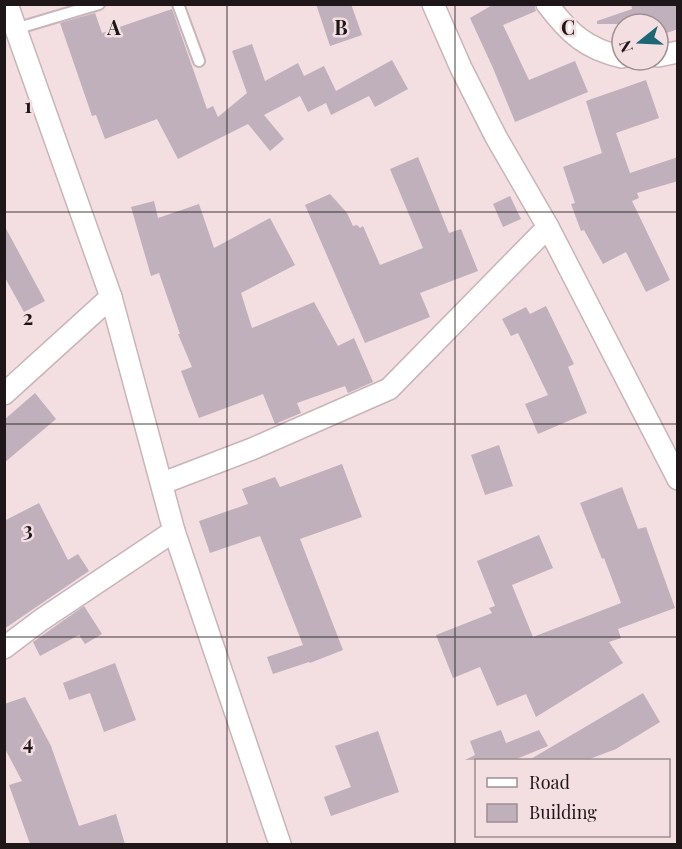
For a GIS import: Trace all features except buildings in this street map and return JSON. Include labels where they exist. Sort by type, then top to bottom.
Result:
[{"type":"street","points":[[7,4],[111,297],[163,483],[174,531],[280,844]]},
{"type":"street","points":[[433,4],[461,68],[496,136],[548,227],[678,479]]},
{"type":"street","points":[[547,4],[560,21],[582,42],[610,54]]},
{"type":"street","points":[[163,483],[252,449],[389,389],[548,227]]},
{"type":"street","points":[[4,394],[111,297]]},
{"type":"street","points":[[4,648],[41,620],[174,531]]},
{"type":"lane","points":[[15,29],[99,4]]},
{"type":"lane","points":[[178,4],[199,61]]}]
